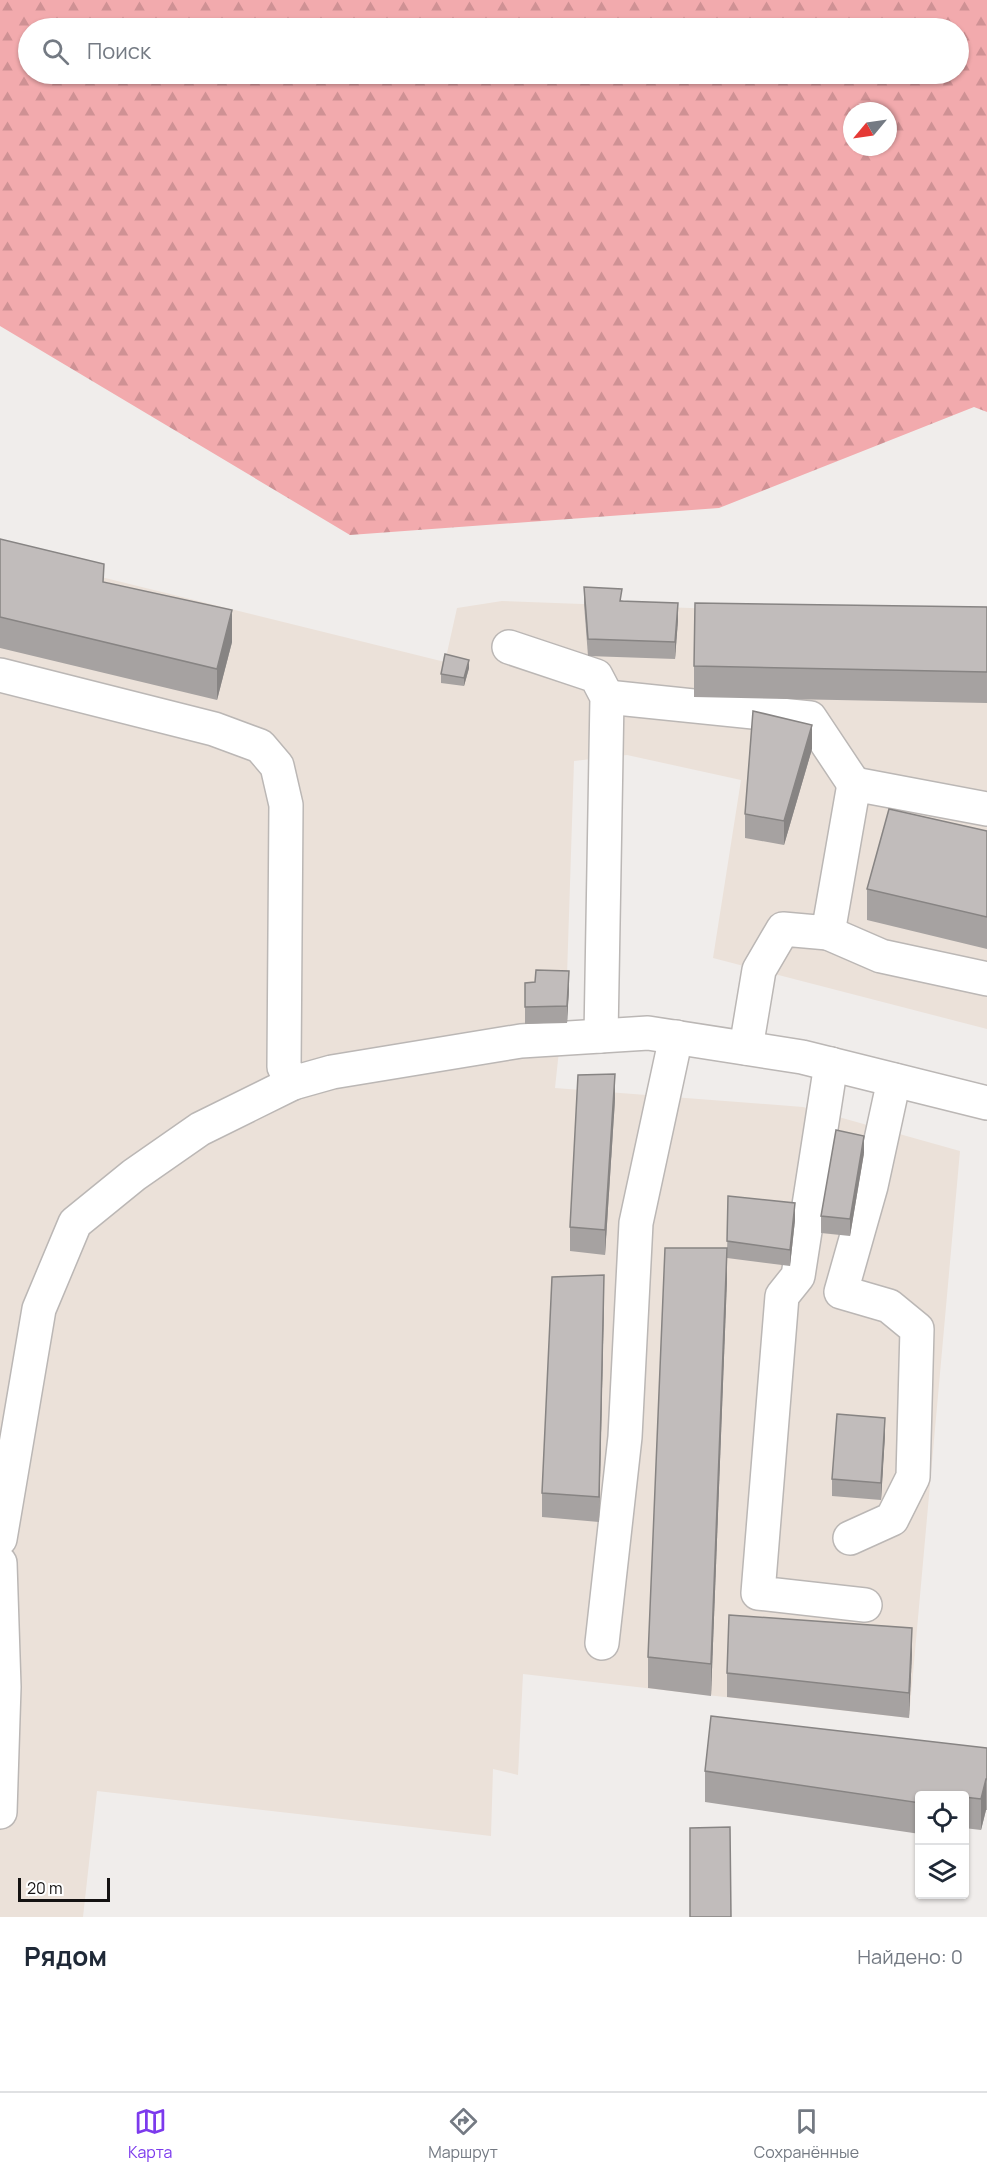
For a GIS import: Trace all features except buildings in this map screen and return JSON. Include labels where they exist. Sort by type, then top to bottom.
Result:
[{"type":"street","points":[[509,647],[596,676],[608,698],[601,1036]]},
{"type":"street","points":[[0,675],[214,729],[260,746],[277,766],[286,805],[284,1067],[293,1083]]},
{"type":"street","points":[[608,698],[810,718],[854,784],[828,933]]},
{"type":"street","points":[[854,784],[987,809]]},
{"type":"street","points":[[746,1048],[759,970],[783,929],[828,933],[881,956],[987,979]]},
{"type":"street","points":[[0,1539],[39,1309],[75,1223],[134,1175],[200,1129],[293,1083],[332,1072],[521,1041],[648,1033],[831,1064],[987,1103]]},
{"type":"street","points":[[602,1643],[625,1437],[636,1223],[676,1037]]},
{"type":"street","points":[[831,1064],[798,1276],[782,1296],[758,1593],[865,1605]]},
{"type":"street","points":[[850,1538],[892,1519],[913,1477],[917,1329],[889,1306],[842,1292],[871,1186],[894,1080]]},
{"type":"street","points":[[0,1582],[4,1688],[0,1812]]},
{"type":"shaded area","points":[[0,552],[445,662],[457,608],[502,601],[987,619],[987,1029],[713,958],[741,780],[627,755],[574,761],[567,976],[555,1088],[803,1107],[960,1151],[909,1718],[523,1674],[518,1775],[493,1769],[491,1836],[97,1791],[83,1917],[0,1917]]},
{"type":"green space","points":[[0,0],[987,0],[987,412],[974,407],[719,508],[350,535],[0,326]]}]
